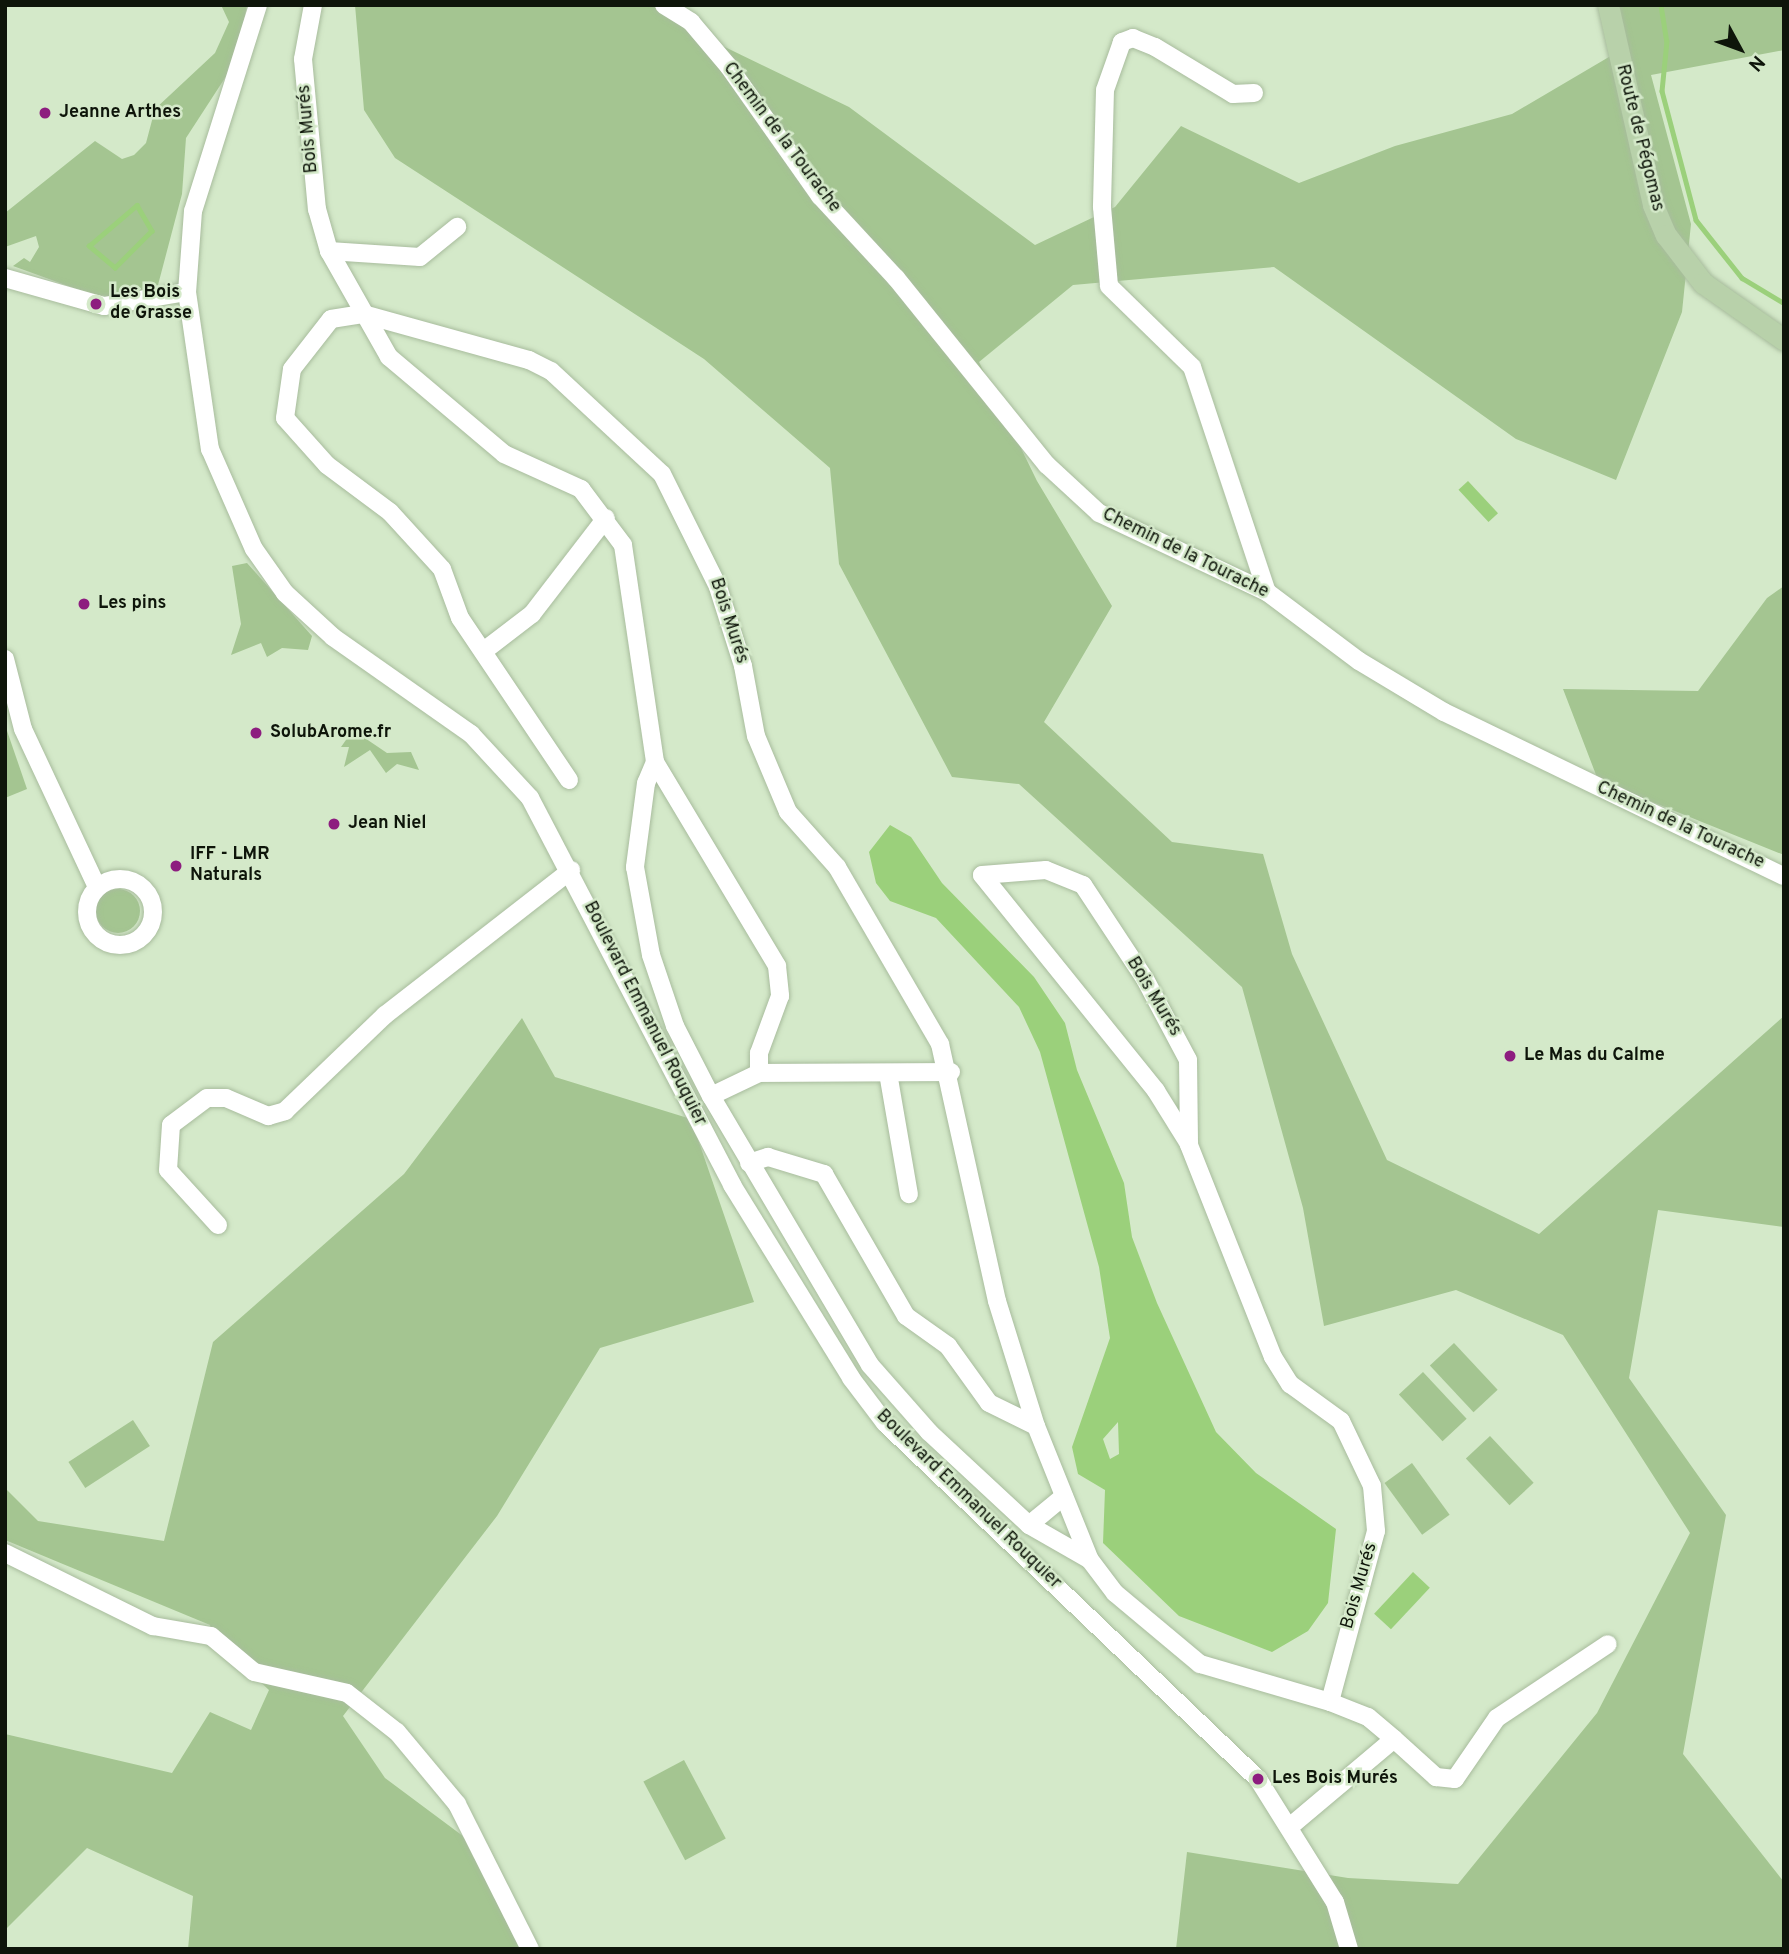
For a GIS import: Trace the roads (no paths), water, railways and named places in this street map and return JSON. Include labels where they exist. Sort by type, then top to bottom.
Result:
[{"type":"main road","name":"Route de Pégomas","points":[[1608,5],[1653,205],[1666,235],[1703,283],[1784,340]]},
{"type":"street","name":"Boulevard Emmanuel Rouquier","points":[[258,5],[192,211],[187,292],[210,449],[254,549],[285,593],[333,637],[500,761],[571,870],[732,1185],[858,1387],[901,1438],[1258,1779],[1292,1825],[1335,1902],[1349,1949]]},
{"type":"street","name":"Bois Murés","points":[[313,5],[303,59],[317,209],[329,251],[389,357],[493,445],[582,489],[606,518],[630,570],[655,762],[777,966],[780,996],[759,1053],[759,1073]]},
{"type":"street","name":"Chemin de la Tourache","points":[[664,5],[691,22],[729,67],[820,196],[1074,493],[1135,532],[1267,592],[1398,688],[1784,876]]},
{"type":"street","points":[[1254,93],[1233,94],[1154,47],[1133,38],[1122,42],[1105,90],[1102,207],[1109,286],[1192,367],[1267,592]]},
{"type":"street","points":[[329,251],[420,257],[457,226]]},
{"type":"street","points":[[5,278],[104,306],[187,292]]},
{"type":"street","name":"Bois Murés","points":[[569,779],[485,650],[460,618],[442,569],[390,512],[327,465],[285,418],[284,392],[305,348],[331,319],[363,314],[551,371],[662,474],[718,587],[743,666],[755,736],[788,812],[836,867],[940,1044],[951,1072],[971,1204],[1036,1426],[1090,1560],[1115,1593],[1200,1664],[1330,1702],[1368,1717],[1436,1777],[1455,1779],[1497,1717],[1608,1644]]},
{"type":"street","points":[[485,650],[532,614],[606,518]]},
{"type":"street","points":[[5,659],[23,729],[97,887]]},
{"type":"street","name":"Bois Murés","points":[[655,762],[646,783],[637,880],[651,955],[675,1026],[711,1096],[870,1365],[929,1432],[1029,1525],[1090,1560]]},
{"type":"street","points":[[218,1225],[167,1170],[171,1125],[207,1098],[226,1098],[268,1116],[285,1111],[385,1015],[571,870]]},
{"type":"street","name":"Bois Murés","points":[[1189,1145],[1188,1060],[1083,885],[1046,870],[982,875],[1156,1091],[1189,1145],[1273,1357],[1290,1384],[1341,1421],[1372,1486],[1376,1531],[1330,1702]]},
{"type":"street","points":[[711,1096],[759,1073],[951,1072]]},
{"type":"street","points":[[888,1073],[909,1194]]},
{"type":"street","points":[[749,1163],[768,1157],[824,1174],[906,1316],[948,1346],[989,1403],[1036,1426]]},
{"type":"street","points":[[1029,1525],[1064,1496]]},
{"type":"street","points":[[5,1553],[153,1626],[211,1636],[254,1672],[347,1693],[397,1732],[457,1804],[530,1949]]},
{"type":"street","points":[[1292,1825],[1394,1738]]},
{"type":"waterway","points":[[1661,5],[1667,41],[1662,91],[1696,220],[1742,278],[1784,303]]},
{"type":"waterway","points":[[137,205],[152,231],[115,268],[89,246],[137,205]]},
{"type":"place","name":"Jeanne Arthes","points":[[45,113]]},
{"type":"place","name":"Les Bois de Grasse","points":[[96,304]]},
{"type":"place","name":"Les pins","points":[[84,604]]},
{"type":"place","name":"SolubArome.fr","points":[[256,733]]},
{"type":"place","name":"Jean Niel","points":[[334,824]]},
{"type":"place","name":"IFF - LMR Naturals","points":[[176,866]]},
{"type":"place","name":"Le Mas du Calme","points":[[1510,1056]]},
{"type":"place","name":"Les Bois Murés","points":[[1258,1779]]}]
